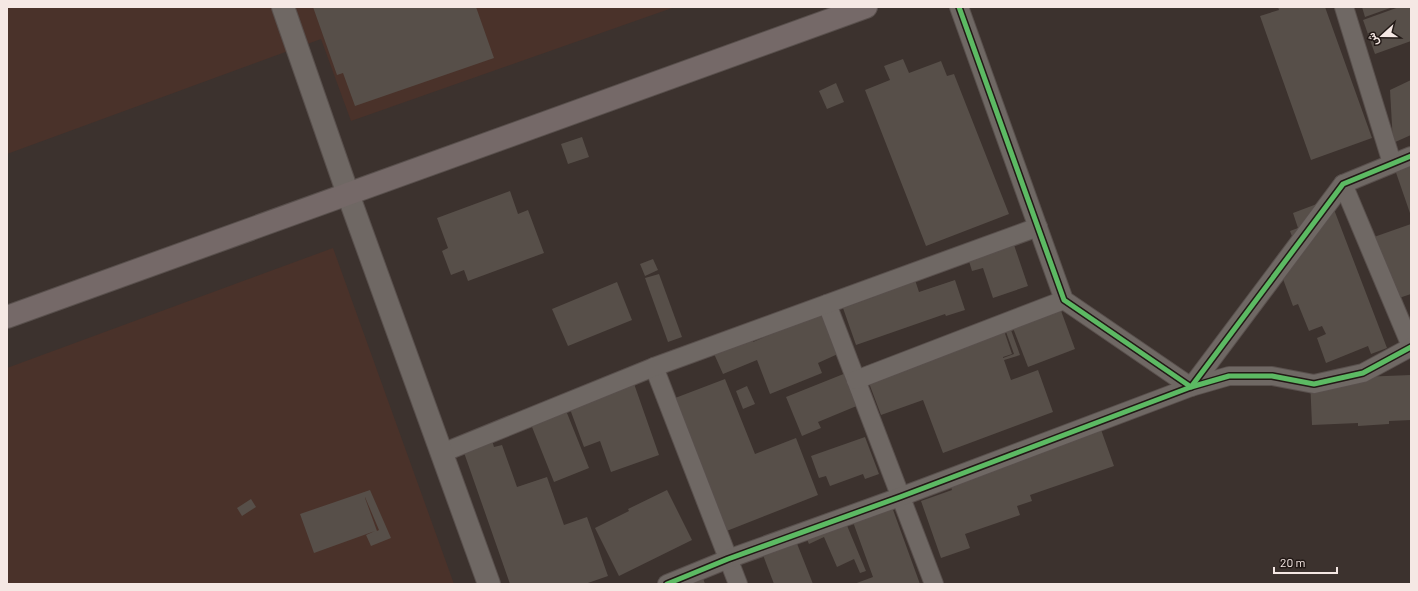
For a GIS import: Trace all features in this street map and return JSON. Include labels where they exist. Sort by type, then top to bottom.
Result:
[{"type":"main road","points":[[7,317],[866,7]]},
{"type":"street","points":[[283,7],[348,194],[489,584]]},
{"type":"street","points":[[959,7],[1064,300],[1191,388]]},
{"type":"street","points":[[1344,7],[1392,163]]},
{"type":"street","points":[[1191,388],[1343,184],[1411,156]]},
{"type":"street","points":[[667,584],[1191,388],[1229,376],[1272,376],[1314,384],[1363,372],[1411,347],[1343,184]]},
{"type":"street","points":[[442,452],[654,367],[1038,227]]},
{"type":"street","points":[[856,380],[1064,300]]},
{"type":"street","points":[[827,304],[934,584]]},
{"type":"street","points":[[654,367],[738,584]]},
{"type":"shaded area","points":[[7,7],[675,7],[351,121],[321,39],[7,154]]},
{"type":"shaded area","points":[[333,248],[454,584],[7,584],[7,368]]},
{"type":"building","points":[[313,7],[476,7],[494,58],[355,106],[343,73],[337,75]]},
{"type":"building","points":[[1278,7],[1325,7],[1372,138],[1311,160],[1260,16],[1279,10]]},
{"type":"building","points":[[1362,7],[1393,7],[1365,17]]},
{"type":"building","points":[[1399,7],[1411,7],[1411,41],[1375,54],[1363,20]]},
{"type":"building","points":[[903,59],[909,73],[941,61],[947,76],[954,74],[1009,214],[926,246],[865,90],[890,80],[884,66]]},
{"type":"building","points":[[1411,80],[1411,135],[1393,143],[1390,90]]},
{"type":"building","points":[[836,83],[844,102],[827,109],[819,91]]},
{"type":"building","points":[[582,137],[589,157],[568,164],[561,144]]},
{"type":"building","points":[[1411,155],[1411,216],[1392,161]]},
{"type":"building","points":[[510,191],[518,214],[528,210],[544,253],[468,281],[464,270],[451,275],[442,251],[448,248],[437,218]]},
{"type":"building","points":[[1330,199],[1387,348],[1371,354],[1368,346],[1326,363],[1317,338],[1326,334],[1322,326],[1309,331],[1298,304],[1293,306],[1280,271],[1283,269],[1278,254],[1296,247],[1290,231],[1298,228],[1293,213]]},
{"type":"building","points":[[1411,224],[1411,294],[1396,299],[1374,237]]},
{"type":"building","points":[[1013,242],[1028,286],[993,298],[983,268],[972,271],[968,258]]},
{"type":"building","points":[[653,259],[658,270],[645,276],[640,264]]},
{"type":"building","points":[[911,268],[919,292],[955,280],[965,310],[946,316],[945,314],[856,345],[843,308],[874,297],[869,282]]},
{"type":"building","points":[[659,274],[682,337],[668,342],[645,278]]},
{"type":"building","points":[[617,282],[632,320],[568,346],[552,309]]},
{"type":"building","points":[[1056,297],[1075,349],[1028,367],[1008,315]]},
{"type":"building","points":[[822,309],[840,353],[818,363],[822,373],[770,394],[757,360],[723,374],[711,347],[749,331],[753,342],[783,329]]},
{"type":"building","points":[[999,316],[1012,354],[1003,358],[1014,354],[1001,318],[1006,316],[1020,355],[1004,360],[1011,380],[1038,370],[1053,412],[943,453],[923,400],[881,415],[863,367]]},
{"type":"building","points":[[846,373],[859,405],[818,422],[821,428],[802,436],[786,397]]},
{"type":"building","points":[[1411,375],[1411,420],[1389,421],[1389,424],[1358,426],[1358,423],[1312,425],[1310,379]]},
{"type":"building","points":[[632,378],[659,455],[611,472],[600,441],[584,447],[567,401]]},
{"type":"building","points":[[725,379],[755,454],[796,438],[818,495],[714,536],[662,403]]},
{"type":"building","points":[[747,386],[755,404],[743,409],[736,391]]},
{"type":"building","points":[[563,403],[589,468],[554,482],[528,417]]},
{"type":"building","points":[[1099,424],[1114,466],[1030,495],[1032,501],[1017,506],[1020,515],[965,534],[970,548],[941,558],[921,501],[952,490],[947,475]]},
{"type":"building","points":[[490,434],[494,447],[502,445],[517,487],[547,477],[564,525],[587,517],[608,576],[585,584],[510,584],[461,444]]},
{"type":"building","points":[[865,437],[879,474],[865,479],[863,474],[830,486],[826,476],[819,478],[811,456]]},
{"type":"building","points":[[370,490],[391,538],[371,546],[366,535],[375,531],[314,553],[300,514]],"holes":[[[365,497],[379,530],[377,531]]]},
{"type":"building","points":[[667,490],[692,540],[619,576],[595,528],[629,511],[628,509]]},
{"type":"building","points":[[888,496],[920,584],[854,584],[873,577],[849,511]]},
{"type":"building","points":[[251,499],[256,507],[242,516],[237,508]]},
{"type":"building","points":[[843,516],[866,571],[860,573],[854,559],[837,567],[824,537],[809,544],[804,533]]},
{"type":"building","points":[[794,536],[813,584],[774,584],[761,550]]},
{"type":"building","points":[[702,575],[705,584],[676,584]]},
{"type":"cycle path","points":[[959,7],[1064,300],[1191,387],[1343,184],[1411,156]]},
{"type":"cycle path","points":[[667,584],[728,559],[900,497],[1191,387],[1229,376],[1272,376],[1314,384],[1363,373],[1411,347]]}]
